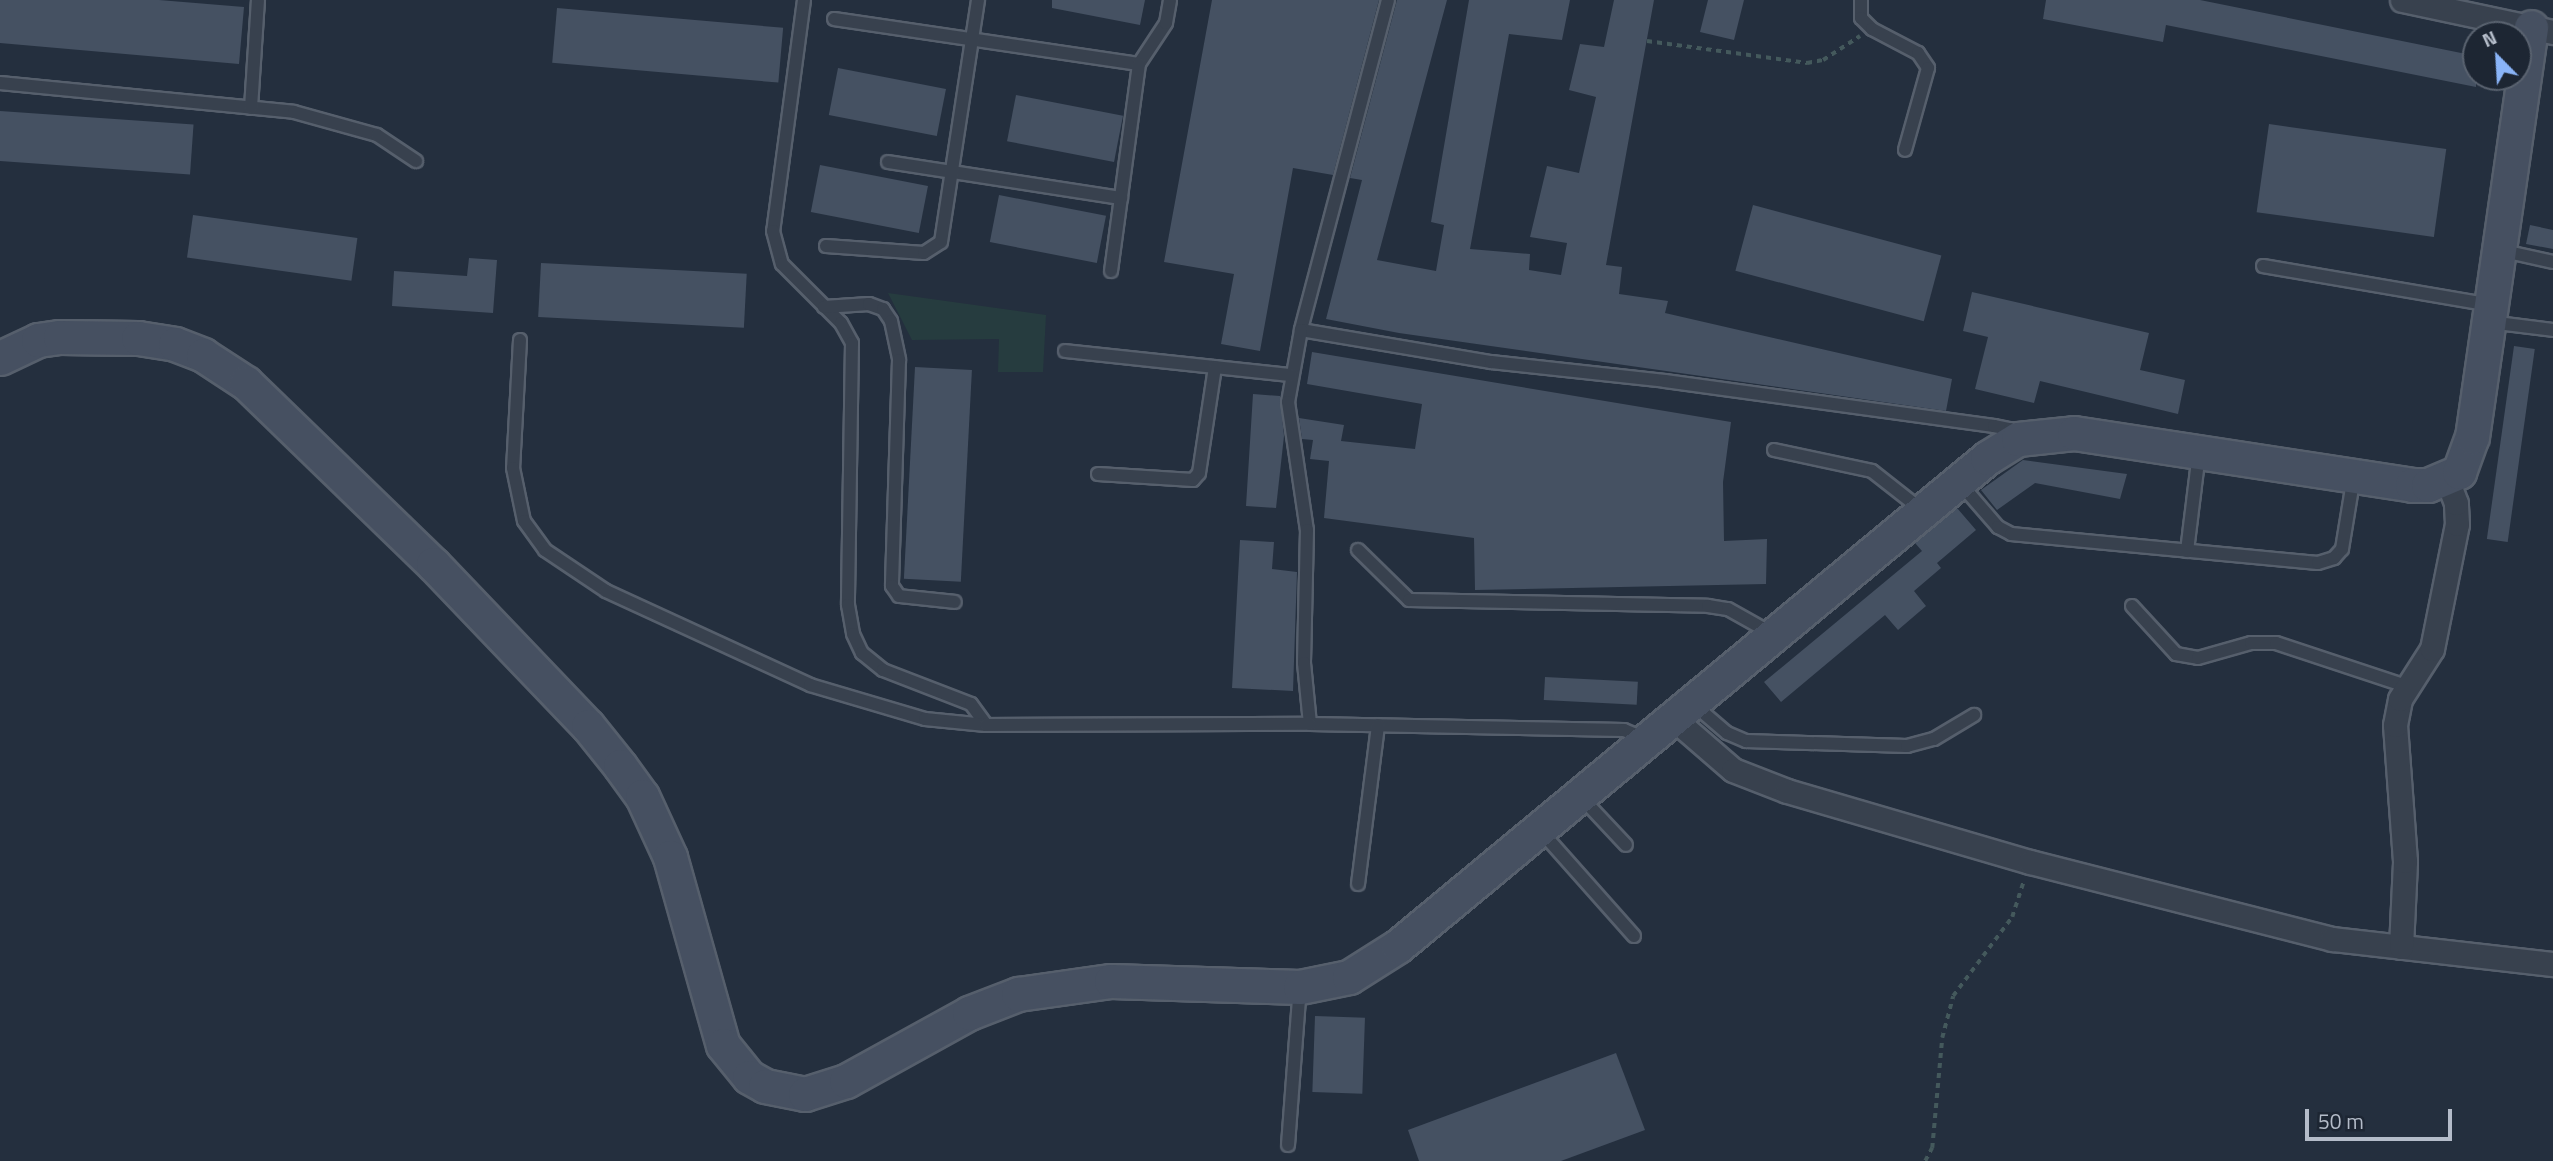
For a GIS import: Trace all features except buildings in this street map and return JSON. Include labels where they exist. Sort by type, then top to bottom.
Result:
[{"type":"street","points":[[0,358],[38,340],[138,338],[202,355],[246,383],[458,590],[620,766],[648,806],[670,857],[723,1045],[749,1077],[765,1086],[805,1094],[825,1089],[969,1013],[1018,994],[1063,985],[1159,981],[1300,987],[1349,978],[1368,967],[1539,829],[1958,482],[2018,439],[2074,433],[2412,485],[2447,480],[2467,460],[2499,250],[2542,30],[2473,7],[2402,0]]},
{"type":"street","points":[[2401,947],[2405,861],[2393,744],[2400,699],[2432,649],[2457,524],[2456,503],[2447,480]]},
{"type":"street","points":[[1682,711],[1733,770],[1787,791],[2030,862],[2332,939],[2553,964]]},
{"type":"lane","points":[[251,108],[258,0]]},
{"type":"lane","points":[[804,0],[773,231],[782,264],[824,306],[852,343],[855,368],[848,606],[853,634],[862,653],[883,670],[971,704],[986,725]]},
{"type":"lane","points":[[826,246],[931,250],[946,227],[978,0]]},
{"type":"lane","points":[[1111,271],[1139,64],[1162,30],[1171,0]]},
{"type":"lane","points":[[1310,724],[1304,663],[1307,530],[1292,449],[1291,375],[1388,0]]},
{"type":"lane","points":[[1861,0],[1861,18],[1872,29],[1918,53],[1928,68],[1905,150]]},
{"type":"lane","points":[[834,19],[1139,64]]},
{"type":"lane","points":[[0,83],[251,108],[335,120],[377,135],[416,161]]},
{"type":"lane","points":[[888,162],[1121,198]]},
{"type":"lane","points":[[2499,250],[2553,262]]},
{"type":"lane","points":[[2263,266],[2553,330]]},
{"type":"lane","points":[[824,306],[869,304],[883,309],[891,321],[899,360],[892,586],[899,596],[955,602]]},
{"type":"lane","points":[[1301,330],[1491,362],[1665,381],[1994,426],[2010,429],[2018,439]]},
{"type":"lane","points":[[520,340],[515,494],[524,521],[554,557],[606,591],[810,685],[925,719],[986,725],[1378,725],[1624,730],[1637,736]]},
{"type":"lane","points":[[1065,351],[1291,375]]},
{"type":"lane","points":[[1098,474],[1193,480],[1199,473],[1215,367]]},
{"type":"lane","points":[[1774,450],[1872,471],[1923,512]]},
{"type":"lane","points":[[2187,551],[2199,453]]},
{"type":"lane","points":[[1958,482],[1998,527],[2011,534],[2318,563],[2334,558],[2342,549],[2354,476]]},
{"type":"lane","points":[[1358,550],[1409,600],[1708,606],[1728,609],[1774,635]]},
{"type":"lane","points":[[2132,606],[2176,654],[2198,658],[2251,643],[2276,643],[2409,687]]},
{"type":"lane","points":[[1682,711],[1746,741],[1907,746],[1934,739],[1974,715]]},
{"type":"lane","points":[[1358,884],[1378,725]]},
{"type":"lane","points":[[1579,796],[1626,845]]},
{"type":"lane","points":[[1539,829],[1634,936]]},
{"type":"lane","points":[[1288,1145],[1300,987]]},
{"type":"path","points":[[1647,41],[1807,63],[1823,60],[1872,29]]},
{"type":"path","points":[[1925,1161],[1932,1148],[1934,1082],[1953,996],[2012,917],[2030,862]]},
{"type":"green space","points":[[888,293],[1046,315],[1043,372],[998,372],[999,339],[912,340]]}]
